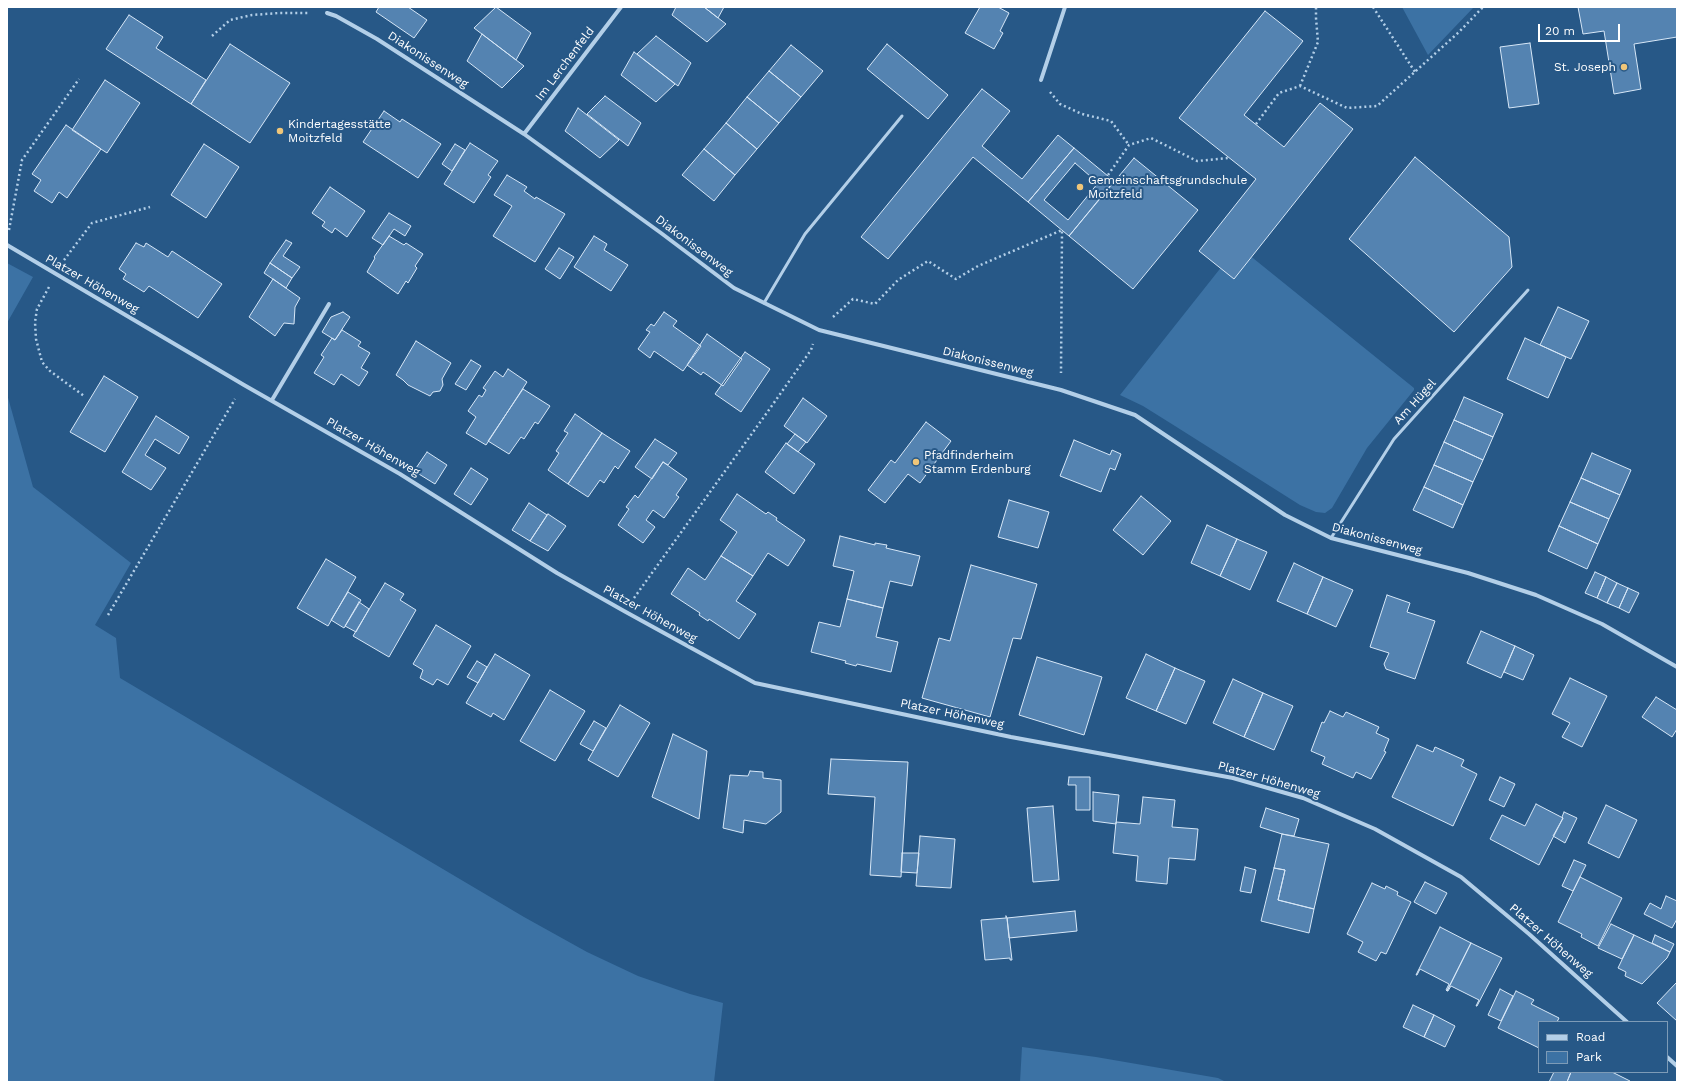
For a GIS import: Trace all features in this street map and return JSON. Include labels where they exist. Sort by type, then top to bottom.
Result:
[{"type":"street","name":"Im Lerchenfeld","points":[[524,134],[621,7]]},
{"type":"street","points":[[1041,80],[1066,7]]},
{"type":"street","name":"Diakonissenweg","points":[[327,13],[336,16],[377,39],[524,134],[734,288],[819,330],[1061,390],[1135,415],[1285,515],[1332,538],[1468,573],[1536,595],[1602,624],[1677,667]]},
{"type":"street","name":"Platzer Höhenweg","points":[[7,245],[400,474],[551,569],[624,612],[755,683],[1011,737],[1233,778],[1303,798],[1375,829],[1460,877],[1529,934],[1626,1021]]},
{"type":"street","points":[[272,400],[329,304]]},
{"type":"street","points":[[1668,1059],[1677,1066]]},
{"type":"lane","points":[[764,303],[804,234],[902,116]]},
{"type":"lane","name":"Am Hügel","points":[[1332,538],[1394,439],[1528,290]]},
{"type":"path","points":[[1300,86],[1318,42],[1316,7]]},
{"type":"path","points":[[1373,7],[1415,73]]},
{"type":"path","points":[[1256,124],[1279,93],[1300,86],[1347,108],[1377,106],[1415,73],[1483,7]]},
{"type":"path","points":[[212,36],[230,20],[252,15],[279,13],[327,13]]},
{"type":"path","points":[[8,232],[22,160],[79,79]]},
{"type":"path","points":[[1060,104],[1082,114],[1111,121],[1129,145]]},
{"type":"path","points":[[1108,175],[1129,145],[1151,138],[1197,161],[1228,158]]},
{"type":"path","points":[[84,396],[50,371],[42,362],[36,339],[35,322],[37,309],[55,274],[92,223],[150,207]]},
{"type":"path","points":[[624,612],[811,350],[819,330],[853,299],[875,304],[898,280],[928,261],[956,279],[978,266],[1062,230],[1061,390]]},
{"type":"path","points":[[108,615],[244,384]]},
{"type":"green space","points":[[1402,7],[1474,7],[1428,55]]},
{"type":"green space","points":[[1238,246],[1414,388],[1414,390],[1367,448],[1332,508],[1325,513],[1316,512],[1300,505],[1143,406],[1120,395]]},
{"type":"green space","points":[[7,263],[33,277],[7,323]]},
{"type":"green space","points":[[7,394],[33,487],[131,563],[95,625],[116,638],[120,678],[524,917],[587,952],[638,976],[690,994],[723,1003],[714,1082],[7,1082]]},
{"type":"green space","points":[[1022,1047],[1096,1057],[1218,1078],[1226,1082],[1020,1082]]},
{"type":"building","points":[[379,7],[408,7],[427,20],[414,38],[376,12]]},
{"type":"building","points":[[496,7],[531,33],[516,60],[474,28]]},
{"type":"building","points":[[676,7],[704,7],[726,24],[707,42],[672,15]]},
{"type":"building","points":[[704,7],[724,7],[718,18]]},
{"type":"building","points":[[980,7],[998,7],[1009,13],[1000,31],[1003,33],[994,49],[965,33]]},
{"type":"building","name":"St. Joseph","points":[[1578,7],[1677,7],[1677,37],[1634,44],[1641,89],[1614,94],[1604,31],[1583,34]]},
{"type":"building","points":[[1265,11],[1303,41],[1244,115],[1284,147],[1320,103],[1353,129],[1234,279],[1199,251],[1256,179],[1179,118]]},
{"type":"building","points":[[129,15],[163,37],[156,48],[206,80],[191,104],[106,49]]},
{"type":"building","points":[[482,34],[524,66],[502,88],[467,61]]},
{"type":"building","points":[[656,36],[691,63],[678,86],[637,54]]},
{"type":"building","points":[[1530,43],[1539,104],[1509,108],[1500,47]]},
{"type":"building","points":[[230,44],[290,83],[250,143],[191,104]]},
{"type":"building","points":[[887,44],[948,95],[928,119],[867,69]]},
{"type":"building","points":[[791,45],[823,71],[801,97],[769,71]]},
{"type":"building","points":[[634,52],[675,84],[656,102],[621,75]]},
{"type":"building","points":[[769,71],[801,97],[779,123],[747,97]]},
{"type":"building","points":[[105,80],[140,103],[107,153],[72,130]]},
{"type":"building","points":[[982,89],[1010,111],[982,146],[1022,179],[1058,135],[1074,148],[1028,202],[973,157],[888,259],[861,237]]},
{"type":"building","points":[[605,96],[641,123],[628,146],[587,114]]},
{"type":"building","points":[[747,97],[779,123],[757,149],[726,123]]},
{"type":"building","points":[[578,108],[619,140],[600,158],[565,131]]},
{"type":"building","points":[[384,111],[400,122],[402,119],[441,144],[418,178],[363,142]]},
{"type":"building","points":[[726,123],[757,149],[735,175],[704,149]]},
{"type":"building","points":[[66,125],[101,149],[67,198],[59,192],[52,203],[34,191],[41,180],[32,174]]},
{"type":"building","points":[[470,143],[498,161],[488,175],[491,177],[474,203],[444,184]]},
{"type":"building","points":[[204,144],[239,167],[206,218],[171,195]]},
{"type":"building","points":[[455,144],[465,150],[452,171],[442,164]]},
{"type":"building","points":[[1074,148],[1114,181],[1069,236],[1028,202]],"holes":[[[1075,163],[1098,183],[1068,220],[1044,200]]]},
{"type":"building","points":[[704,149],[735,175],[714,201],[682,175]]},
{"type":"building","points":[[1415,157],[1509,237],[1512,267],[1454,332],[1349,239]]},
{"type":"building","points":[[1134,158],[1198,210],[1133,289],[1069,236]]},
{"type":"building","points":[[507,175],[527,187],[524,191],[535,199],[536,197],[565,214],[535,262],[493,236],[512,206],[494,195]]},
{"type":"building","points":[[330,187],[365,211],[347,237],[335,228],[332,233],[322,226],[325,222],[312,213]]},
{"type":"building","points":[[389,213],[411,226],[405,236],[394,229],[383,245],[372,238]]},
{"type":"building","points":[[389,236],[404,245],[406,243],[423,254],[415,266],[417,268],[408,283],[406,281],[398,294],[367,272],[375,258],[374,257]]},
{"type":"building","points":[[594,236],[607,244],[604,250],[628,265],[611,291],[574,267]]},
{"type":"building","points":[[286,240],[292,243],[283,256],[300,267],[292,278],[270,263]]},
{"type":"building","points":[[136,243],[144,247],[146,243],[168,257],[172,251],[222,284],[198,318],[149,286],[144,292],[123,279],[126,274],[119,269]]},
{"type":"building","points":[[559,248],[574,257],[560,279],[545,269]]},
{"type":"building","points":[[270,263],[292,278],[286,288],[264,273]]},
{"type":"building","points":[[273,279],[300,298],[295,307],[294,324],[284,323],[275,336],[249,317]]},
{"type":"building","points":[[1558,307],[1589,321],[1571,359],[1540,345]]},
{"type":"building","points":[[343,312],[350,317],[335,340],[322,332],[331,317]]},
{"type":"building","points":[[664,312],[677,321],[673,326],[701,346],[683,371],[654,351],[650,358],[638,349],[650,332],[646,330],[651,324],[654,326]]},
{"type":"building","points":[[342,330],[361,342],[358,346],[370,353],[361,368],[368,372],[359,386],[341,374],[334,385],[314,373],[324,357],[321,355],[332,338],[335,340]]},
{"type":"building","points":[[707,334],[742,359],[723,386],[703,372],[701,375],[687,365]]},
{"type":"building","points":[[1525,338],[1566,357],[1548,398],[1507,379]]},
{"type":"building","points":[[416,341],[451,363],[442,379],[443,385],[440,391],[433,392],[430,396],[408,385],[396,375]]},
{"type":"building","points":[[745,352],[770,369],[741,412],[715,394]]},
{"type":"building","points":[[471,360],[481,366],[466,390],[455,384]]},
{"type":"building","points":[[508,369],[527,382],[486,445],[466,433],[476,417],[468,411],[479,395],[482,397],[486,390],[483,388],[495,371],[503,377]]},
{"type":"building","points":[[104,376],[138,397],[105,452],[70,432]]},
{"type":"building","points":[[523,389],[550,406],[538,424],[535,422],[524,439],[521,437],[509,454],[488,441]]},
{"type":"building","points":[[1464,397],[1503,414],[1493,437],[1454,420]]},
{"type":"building","points":[[803,398],[827,416],[807,443],[784,426]]},
{"type":"building","points":[[575,414],[602,433],[568,484],[548,470],[559,453],[556,451],[568,433],[564,431]]},
{"type":"building","points":[[156,416],[189,437],[179,454],[155,439],[145,455],[166,468],[151,490],[122,472]]},
{"type":"building","points":[[1454,420],[1493,437],[1483,460],[1444,442]]},
{"type":"building","name":"Pfadfinderheim Stamm Erdenburg","points":[[926,422],[951,441],[920,483],[908,474],[885,503],[868,490],[891,460],[895,463]]},
{"type":"building","points":[[602,433],[630,451],[618,469],[615,466],[604,483],[600,480],[588,497],[568,484]]},
{"type":"building","points":[[795,434],[806,442],[798,452],[787,444]]},
{"type":"building","points":[[655,439],[677,453],[668,465],[663,462],[652,479],[635,467]]},
{"type":"building","points":[[1074,440],[1110,455],[1112,450],[1121,454],[1115,470],[1110,468],[1101,492],[1060,476]]},
{"type":"building","points":[[1444,442],[1483,460],[1473,482],[1434,465]]},
{"type":"building","points":[[786,443],[815,464],[794,494],[765,472]]},
{"type":"building","points":[[427,452],[447,465],[435,484],[414,471]]},
{"type":"building","points":[[1592,453],[1631,470],[1620,495],[1581,478]]},
{"type":"building","points":[[663,462],[687,479],[676,495],[679,497],[664,518],[653,510],[646,520],[655,527],[643,543],[618,525],[629,509],[626,507],[635,495],[638,498]]},
{"type":"building","points":[[1434,465],[1473,482],[1463,505],[1424,487]]},
{"type":"building","points":[[471,468],[488,479],[471,505],[454,494]]},
{"type":"building","points":[[1581,478],[1620,495],[1609,519],[1570,502]]},
{"type":"building","points":[[1424,487],[1463,505],[1453,528],[1413,510]]},
{"type":"building","points":[[737,494],[766,514],[768,512],[777,518],[776,520],[805,540],[788,566],[768,553],[753,576],[721,556],[737,532],[720,520]]},
{"type":"building","points":[[1141,496],[1171,521],[1143,555],[1113,530]]},
{"type":"building","points":[[1009,500],[1049,512],[1038,548],[998,537]]},
{"type":"building","points":[[1570,502],[1609,519],[1598,544],[1559,526]]},
{"type":"building","points":[[529,503],[547,515],[530,541],[512,530]]},
{"type":"building","points":[[548,514],[566,526],[548,551],[530,541]]},
{"type":"building","points":[[1207,525],[1237,539],[1220,576],[1191,563]]},
{"type":"building","points":[[1559,526],[1598,544],[1587,569],[1548,551]]},
{"type":"building","points":[[840,536],[875,545],[875,543],[887,545],[886,548],[920,556],[912,586],[890,581],[883,608],[847,599],[854,571],[833,566]]},
{"type":"building","points":[[1237,539],[1267,552],[1250,590],[1220,576]]},
{"type":"building","points":[[721,556],[753,576],[736,601],[756,614],[739,639],[709,619],[708,621],[699,615],[700,613],[671,594],[688,568],[705,580]]},
{"type":"building","points":[[326,559],[356,577],[328,626],[297,608]]},
{"type":"building","points":[[1294,563],[1323,577],[1307,614],[1277,601]]},
{"type":"building","points":[[971,565],[1037,584],[1021,639],[1013,638],[990,717],[922,698],[939,638],[950,641]]},
{"type":"building","points":[[1595,572],[1606,577],[1597,598],[1585,593]]},
{"type":"building","points":[[1323,577],[1353,590],[1336,627],[1307,614]]},
{"type":"building","points":[[1606,577],[1617,583],[1607,603],[1597,598]]},
{"type":"building","points":[[385,583],[404,594],[400,600],[416,610],[389,657],[353,636]]},
{"type":"building","points":[[1617,583],[1628,588],[1619,608],[1607,603]]},
{"type":"building","points":[[1628,588],[1639,593],[1629,613],[1619,608]]},
{"type":"building","points":[[348,592],[361,600],[344,628],[331,620]]},
{"type":"building","points":[[1387,595],[1410,603],[1407,612],[1435,621],[1415,679],[1386,669],[1384,664],[1389,653],[1370,647]]},
{"type":"building","points":[[847,599],[883,608],[876,637],[898,642],[891,672],[857,664],[856,666],[845,663],[846,661],[811,652],[819,622],[840,627]]},
{"type":"building","points":[[359,602],[369,609],[356,632],[345,626]]},
{"type":"building","points":[[436,625],[471,646],[448,685],[437,679],[433,685],[420,678],[423,670],[413,664]]},
{"type":"building","points":[[1481,631],[1515,646],[1501,678],[1467,663]]},
{"type":"building","points":[[1515,646],[1534,655],[1523,680],[1504,672]]},
{"type":"building","points":[[495,654],[530,675],[504,720],[493,713],[491,717],[466,703]]},
{"type":"building","points":[[1146,654],[1175,668],[1156,711],[1126,698]]},
{"type":"building","points":[[1037,657],[1102,677],[1084,735],[1019,715]]},
{"type":"building","points":[[477,661],[487,667],[478,683],[467,677]]},
{"type":"building","points":[[1175,668],[1205,681],[1186,724],[1156,711]]},
{"type":"building","points":[[1570,678],[1607,696],[1582,747],[1562,737],[1570,723],[1552,714]]},
{"type":"building","points":[[1233,679],[1263,693],[1244,737],[1213,723]]},
{"type":"building","points":[[550,690],[585,711],[555,761],[520,741]]},
{"type":"building","points":[[1263,693],[1293,706],[1274,750],[1244,737]]},
{"type":"building","points":[[1656,697],[1677,710],[1677,729],[1672,737],[1642,717]]},
{"type":"building","points":[[620,705],[650,723],[618,777],[588,760]]},
{"type":"building","points":[[1330,711],[1343,717],[1346,712],[1379,727],[1376,733],[1389,739],[1384,751],[1386,752],[1371,779],[1356,772],[1353,778],[1322,764],[1325,757],[1311,751],[1322,722],[1324,723]]},
{"type":"building","points":[[594,721],[606,728],[593,751],[580,744]]},
{"type":"building","points":[[673,734],[707,751],[699,819],[652,797]]},
{"type":"building","points":[[1417,745],[1433,752],[1435,747],[1464,760],[1461,766],[1477,774],[1453,826],[1392,797]]},
{"type":"building","points":[[831,759],[908,762],[901,877],[870,875],[875,797],[828,794]]},
{"type":"building","points":[[750,771],[763,772],[763,778],[781,780],[781,812],[766,824],[744,820],[743,833],[723,828],[730,775],[748,776]]},
{"type":"building","points":[[1069,777],[1090,777],[1090,810],[1076,810],[1076,785],[1068,785]]},
{"type":"building","points":[[1500,777],[1515,784],[1504,807],[1489,800]]},
{"type":"building","points":[[1093,792],[1119,795],[1116,824],[1093,821]]},
{"type":"building","points":[[1143,797],[1175,800],[1172,827],[1198,829],[1195,860],[1169,858],[1167,884],[1136,881],[1138,856],[1113,853],[1116,822],[1140,824]]},
{"type":"building","points":[[1536,804],[1563,818],[1539,865],[1490,839],[1502,815],[1525,826]]},
{"type":"building","points":[[1606,805],[1637,820],[1619,858],[1588,843]]},
{"type":"building","points":[[1053,806],[1059,880],[1033,882],[1027,808]]},
{"type":"building","points":[[1266,808],[1299,819],[1294,836],[1260,827]]},
{"type":"building","points":[[1564,812],[1577,818],[1565,843],[1553,836],[1563,818]]},
{"type":"building","points":[[1282,834],[1329,844],[1314,909],[1278,900],[1285,870],[1274,868]]},
{"type":"building","points":[[920,836],[955,839],[951,888],[916,886]]},
{"type":"building","points":[[902,853],[919,853],[917,873],[901,872]]},
{"type":"building","points":[[1574,860],[1586,865],[1573,891],[1562,886]]},
{"type":"building","points":[[1245,867],[1256,870],[1251,893],[1240,891]]},
{"type":"building","points":[[1274,868],[1285,870],[1278,900],[1314,909],[1309,933],[1261,921]]},
{"type":"building","points":[[1580,877],[1622,898],[1598,946],[1581,937],[1582,934],[1558,922]]},
{"type":"building","points":[[1425,882],[1447,893],[1436,914],[1414,902]]},
{"type":"building","points":[[1372,883],[1385,889],[1386,886],[1398,892],[1397,895],[1411,902],[1386,954],[1381,952],[1376,961],[1358,952],[1363,942],[1347,934]]},
{"type":"building","points":[[1666,896],[1677,901],[1677,919],[1672,928],[1644,914],[1650,903],[1661,909]]},
{"type":"building","points":[[1075,911],[1077,931],[1009,938],[1007,918]]},
{"type":"building","points":[[1006,916],[1012,960],[1010,960],[1010,958],[985,960],[981,920],[1006,918]]},
{"type":"building","points":[[1611,924],[1634,935],[1622,959],[1598,948]]},
{"type":"building","points":[[1440,927],[1471,943],[1447,991],[1446,990],[1449,984],[1420,969],[1416,975]]},
{"type":"building","points":[[1634,935],[1670,952],[1667,958],[1642,984],[1625,976],[1626,972],[1618,968]]},
{"type":"building","points":[[1655,935],[1674,944],[1670,952],[1652,943]]},
{"type":"building","points":[[1471,943],[1502,958],[1477,1006],[1479,1000],[1451,986],[1447,991]]},
{"type":"building","points":[[1677,982],[1677,1021],[1657,1003]]},
{"type":"building","points":[[1500,989],[1513,996],[1501,1021],[1488,1015]]},
{"type":"building","points":[[1516,991],[1534,1000],[1531,1004],[1559,1018],[1558,1021],[1538,1021],[1538,1048],[1498,1028]]},
{"type":"building","points":[[1413,1005],[1434,1015],[1424,1037],[1403,1027]]},
{"type":"building","points":[[1434,1015],[1455,1026],[1445,1047],[1424,1037]]},
{"type":"building","points":[[1554,1073],[1571,1073],[1567,1082],[1549,1082]]},
{"type":"building","points":[[1571,1073],[1614,1073],[1630,1081],[1629,1082],[1567,1082]]},
{"type":"place","name":"St. Joseph","points":[[1624,67]]},
{"type":"place","name":"Kindertagesstätte Moitzfeld","points":[[280,131]]},
{"type":"place","name":"Gemeinschaftsgrundschule Moitzfeld","points":[[1080,187]]},
{"type":"place","name":"Pfadfinderheim Stamm Erdenburg","points":[[916,462]]}]
